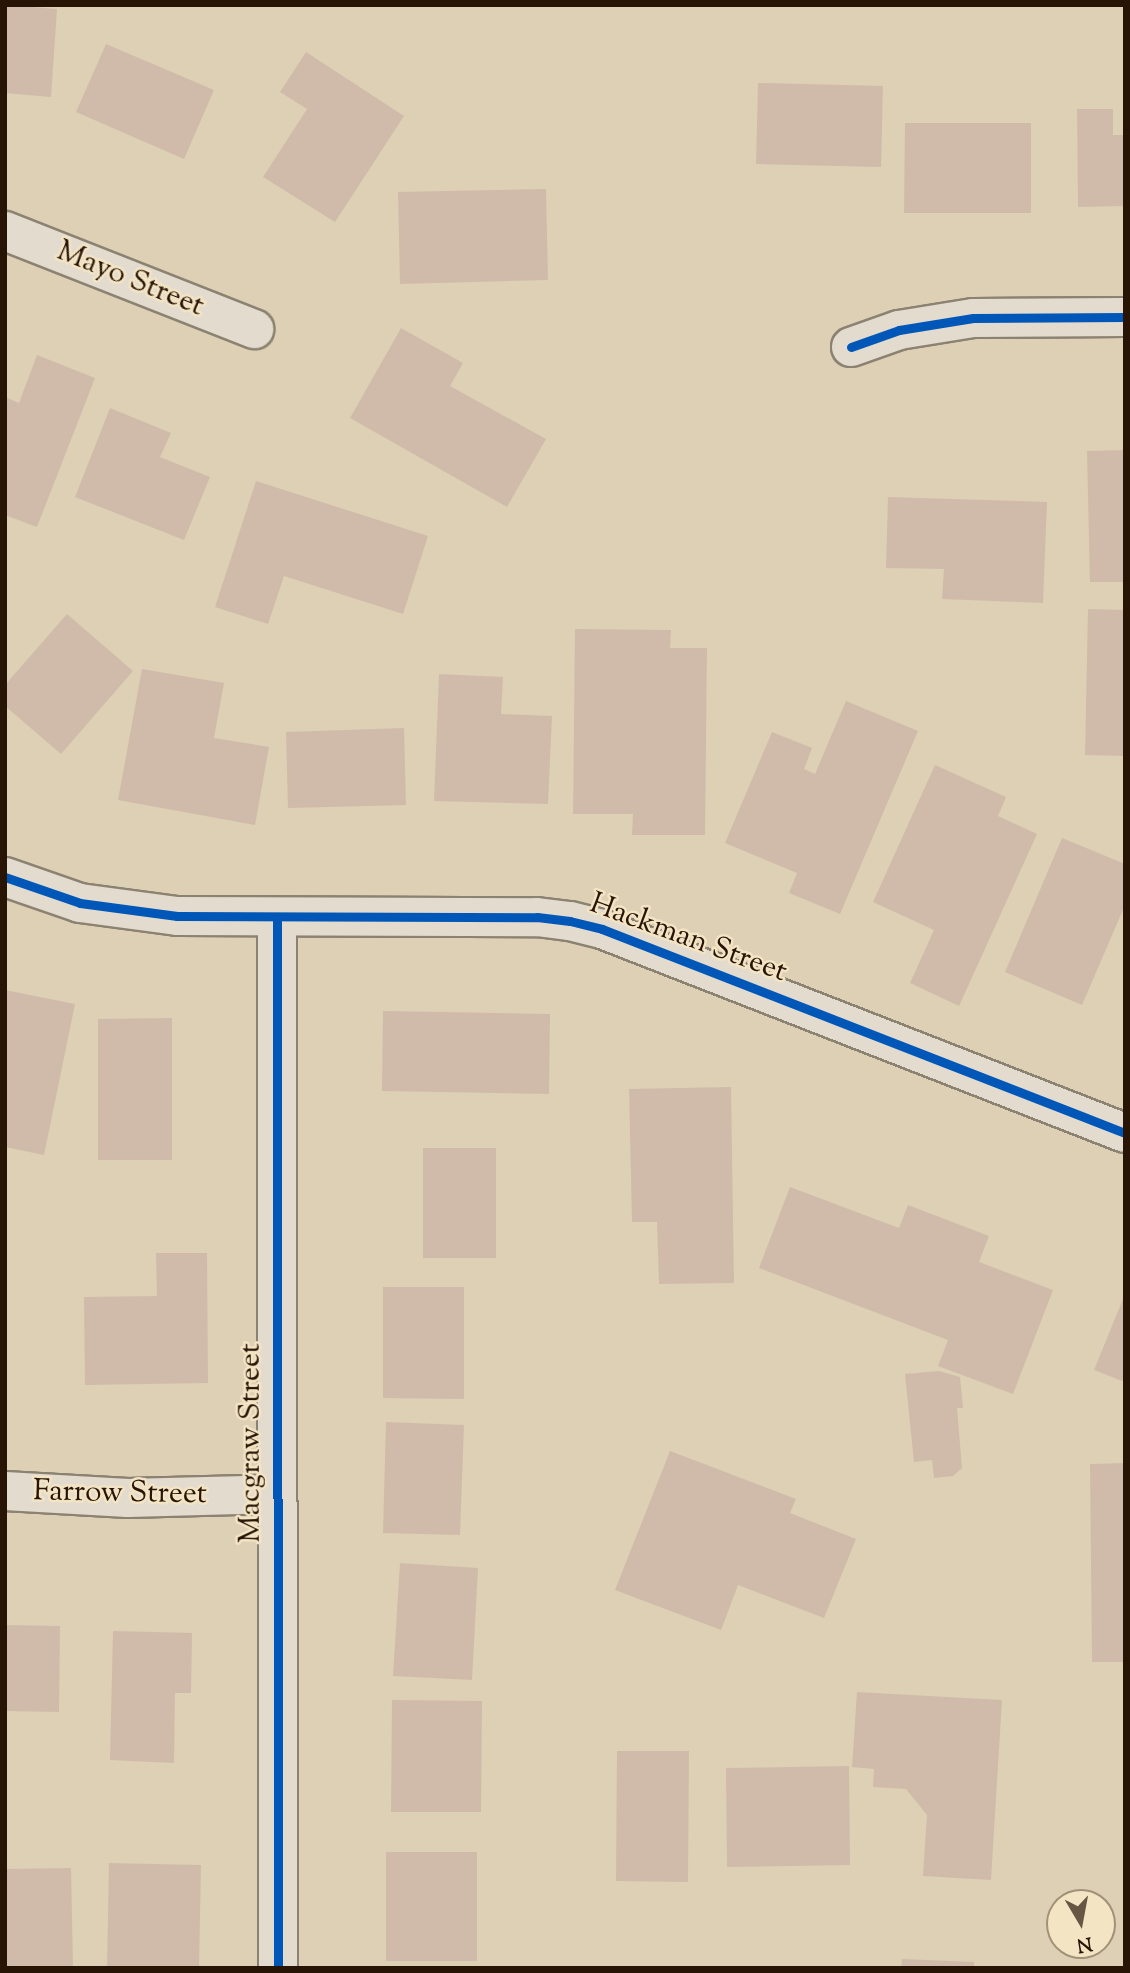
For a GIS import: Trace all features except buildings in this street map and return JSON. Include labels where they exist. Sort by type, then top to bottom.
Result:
[{"type":"street","name":"Mayo Street","points":[[5,231],[254,329]]},
{"type":"street","points":[[851,347],[899,330],[973,318],[1125,317]]},
{"type":"street","name":"Hackman Street","points":[[5,877],[80,903],[128,912],[277,918],[537,917],[602,929],[1125,1133]]},
{"type":"street","name":"Macgraw Street","points":[[277,918],[278,1968]]},
{"type":"street","name":"Farrow Street","points":[[5,1491],[128,1498],[276,1494]]},
{"type":"cycle path","points":[[851,347],[899,330],[973,318],[1125,317]]},
{"type":"cycle path","points":[[5,877],[80,903],[177,916],[537,917],[570,921],[602,929],[1125,1133]]},
{"type":"cycle path","points":[[277,918],[278,1968]]}]
